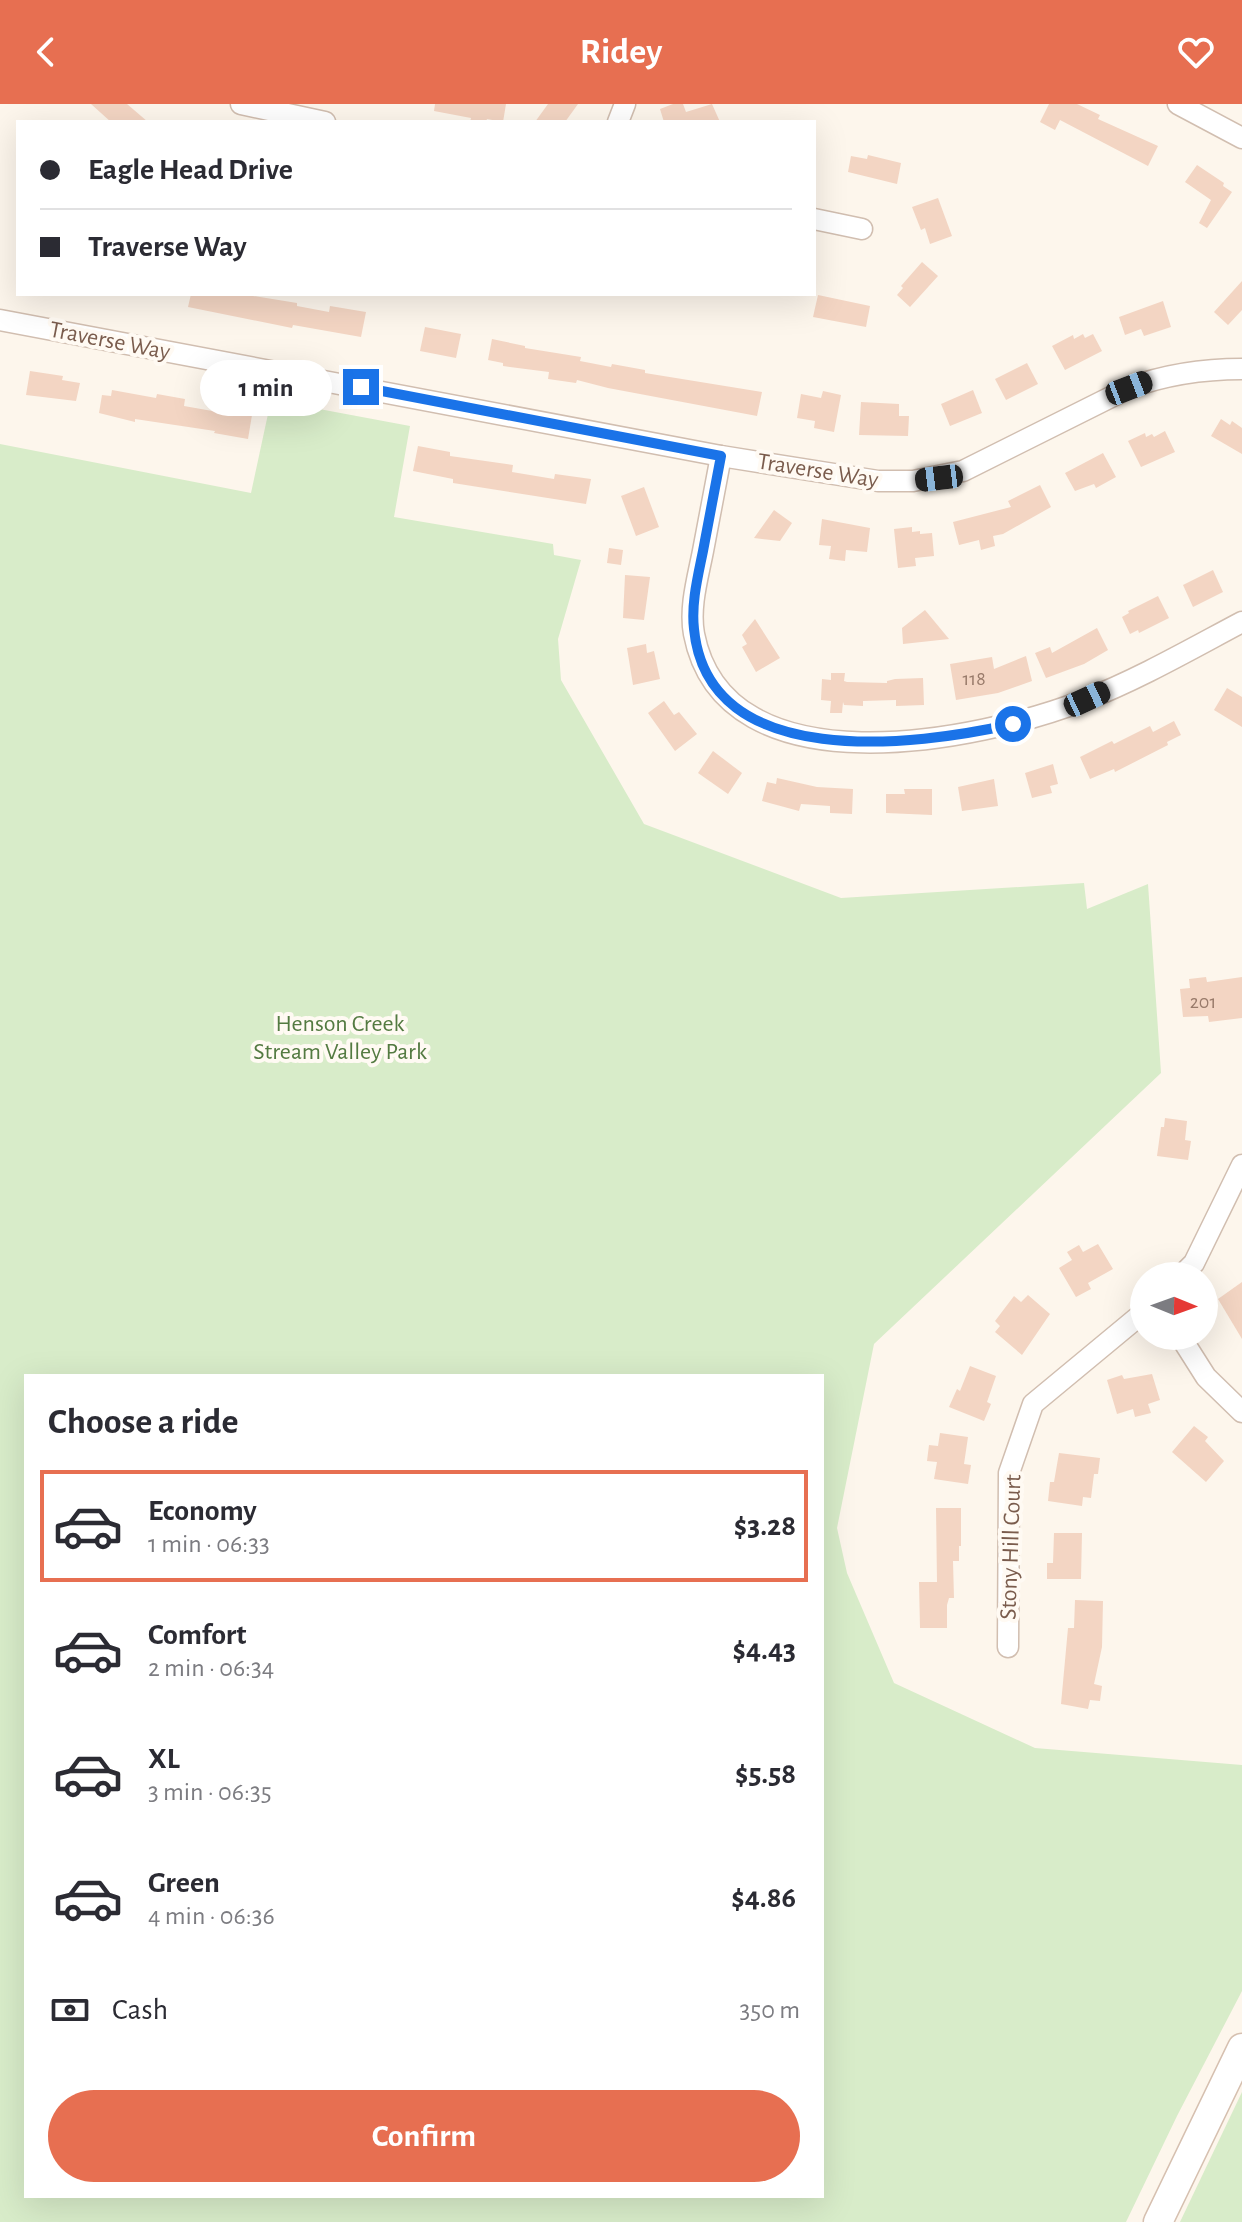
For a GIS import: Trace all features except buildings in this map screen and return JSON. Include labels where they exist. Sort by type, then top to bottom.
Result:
[{"type":"main road","points":[[1158,2222],[1242,2048]]},
{"type":"street","points":[[241,104],[316,120]]},
{"type":"street","points":[[1178,104],[1242,138]]},
{"type":"street","points":[[816,219],[862,229]]},
{"type":"street","name":"Traverse Way","points":[[0,320],[721,456],[878,481],[939,478],[976,465],[1129,388],[1151,380],[1209,369],[1242,369]]},
{"type":"street","points":[[721,456],[697,583],[694,634],[703,665],[722,693],[759,722],[786,733],[826,740],[903,742],[1013,724],[1087,699],[1242,622]]},
{"type":"street","points":[[1194,1262],[1242,1165]]},
{"type":"street","name":"Stony Hill Court","points":[[1008,1647],[1009,1473],[1033,1404],[1130,1324]]},
{"type":"street","points":[[1189,1350],[1206,1377],[1242,1412]]},
{"type":"green space","name":"Henson Creek Stream Valley Park","points":[[271,400],[410,426],[394,517],[553,544],[554,555],[581,560],[558,639],[561,680],[644,824],[841,898],[1084,883],[1087,909],[1148,884],[1161,1073],[874,1344],[837,1528],[847,1573],[894,1683],[1035,1748],[1242,1765],[1242,1991],[1126,2222],[0,2222],[0,444],[251,493]]},
{"type":"green space","points":[[1242,2092],[1242,2222],[1180,2222]]},
{"type":"route","points":[[361,387],[721,456],[697,583],[694,634],[703,665],[713,681],[736,706],[759,722],[805,738],[903,742],[1013,724]]}]
